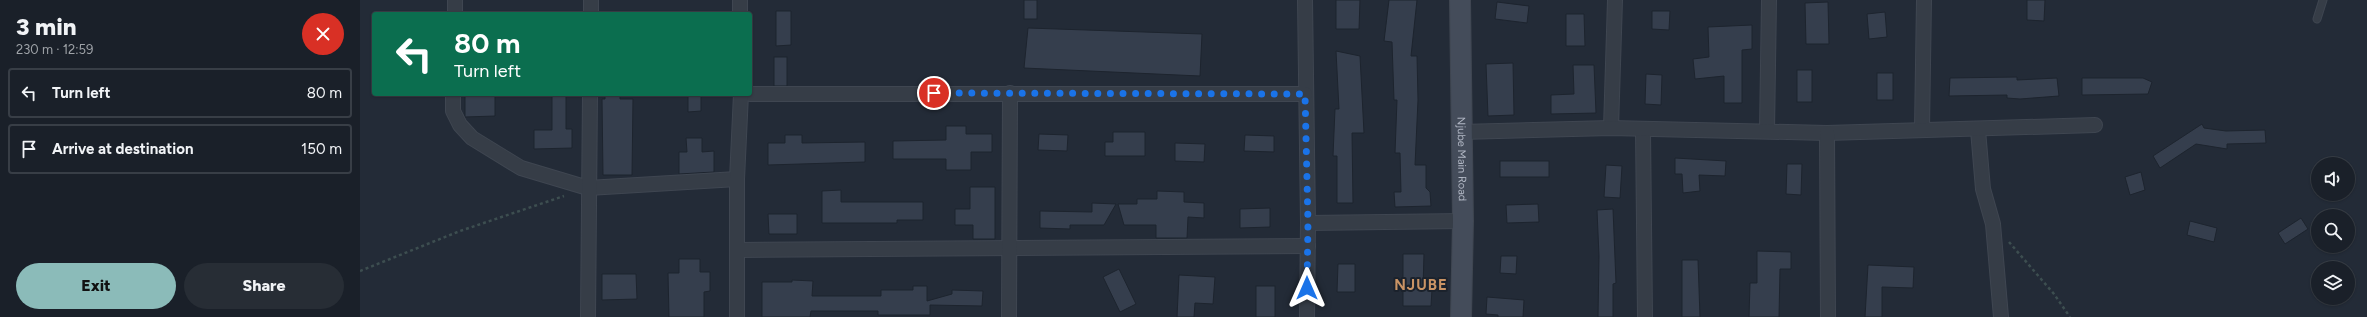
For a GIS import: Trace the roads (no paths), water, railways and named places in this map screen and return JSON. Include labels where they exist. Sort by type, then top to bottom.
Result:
[{"type":"street","points":[[455,0],[455,12]]},
{"type":"street","points":[[591,0],[591,12]]},
{"type":"street","points":[[740,0],[740,12]]},
{"type":"street","points":[[1305,0],[1305,94],[1308,223],[1307,317]]},
{"type":"street","name":"Njube Main Road","points":[[1460,0],[1463,221],[1461,317]]},
{"type":"street","points":[[1611,128],[1615,0]]},
{"type":"street","points":[[1767,131],[1769,0]]},
{"type":"street","points":[[1922,129],[1924,0]]},
{"type":"street","points":[[1009,317],[1010,93]]},
{"type":"street","points":[[752,94],[1305,94]]},
{"type":"street","points":[[453,96],[453,111],[460,125],[472,138],[521,168],[588,188],[737,179]]},
{"type":"street","points":[[588,317],[590,96]]},
{"type":"street","points":[[737,317],[737,179],[741,96]]},
{"type":"street","points":[[1461,132],[1611,128],[1643,130],[1828,132],[1922,129],[1978,130],[2095,125]]},
{"type":"street","points":[[1643,130],[1645,317]]},
{"type":"street","points":[[1978,130],[1983,189],[1993,224],[2001,317]]},
{"type":"street","points":[[1828,132],[1828,317]]},
{"type":"street","points":[[1308,223],[1463,221]]},
{"type":"street","points":[[738,250],[1308,246]]},
{"type":"lane","points":[[2317,19],[2323,0]]},
{"type":"district","name":"NJUBE","points":[[1421,285]]}]
